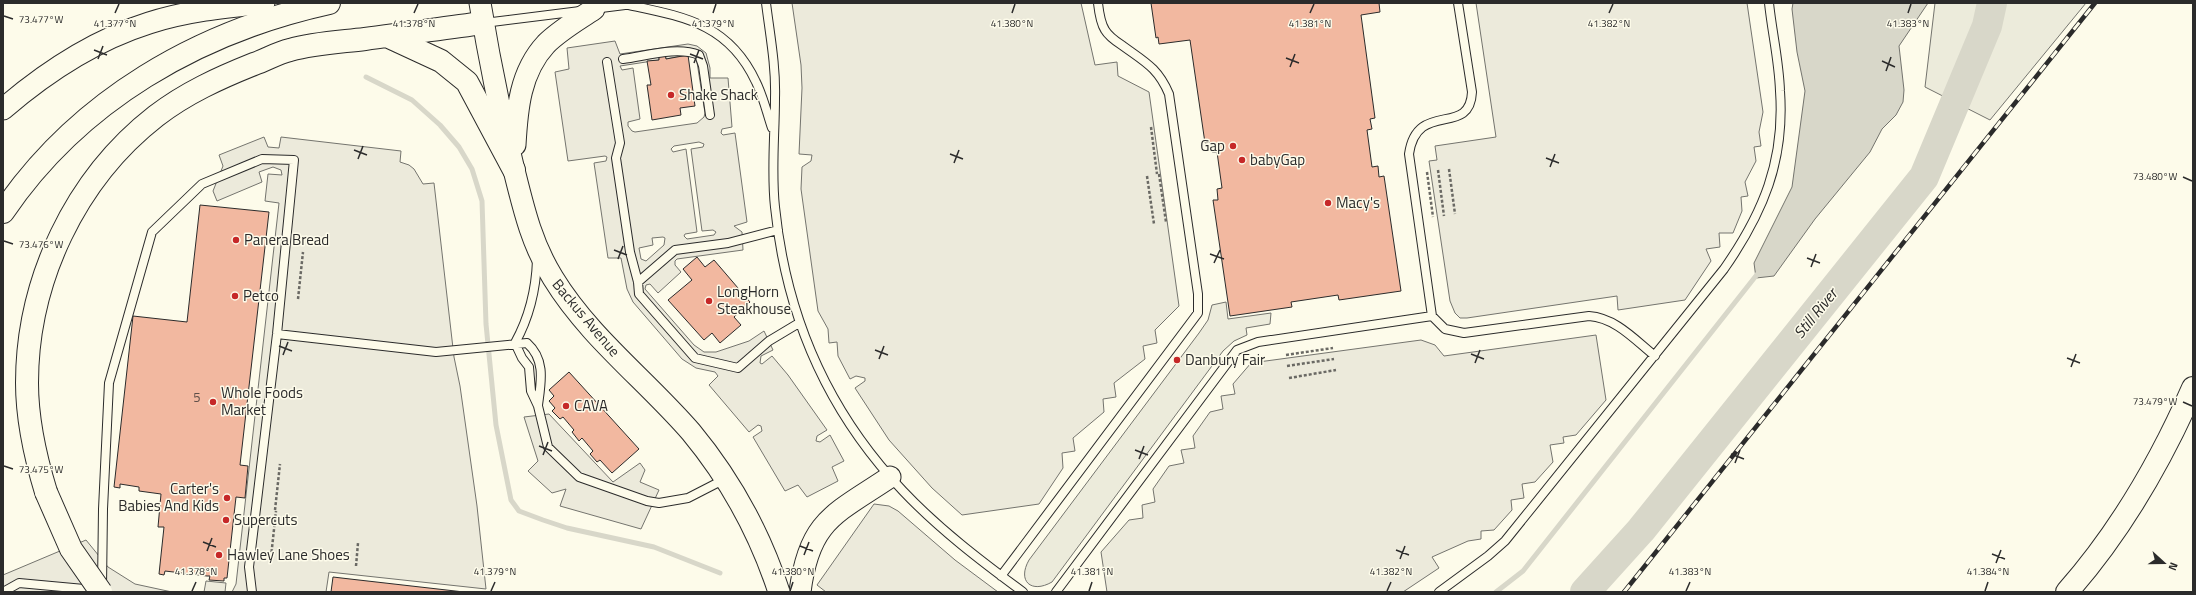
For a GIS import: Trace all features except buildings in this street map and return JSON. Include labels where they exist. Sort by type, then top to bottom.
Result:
[{"type":"highway","points":[[3,212],[36,168],[66,137],[97,109],[132,84],[168,62],[202,45],[278,16],[329,3]]},
{"type":"highway","points":[[104,592],[71,549],[46,492],[35,456],[29,419],[27,384],[30,338],[35,307],[46,268],[79,201],[101,170],[119,150],[155,116],[186,96],[219,78],[289,50],[387,36],[482,13]]},
{"type":"highway","points":[[387,36],[441,62],[467,82],[514,170]]},
{"type":"highway","points":[[2067,592],[2100,551],[2126,513],[2155,466],[2193,388]]},
{"type":"main road","points":[[3,109],[26,89],[63,63],[106,40],[150,23],[193,12],[264,3]]},
{"type":"main road","points":[[514,170],[517,113],[527,73],[536,56],[547,43],[594,9]]},
{"type":"main road","name":"Backus Avenue","points":[[482,13],[514,170],[526,220],[537,249],[552,278],[575,309],[605,344],[690,431],[726,479],[760,542],[779,592]]},
{"type":"main road","points":[[800,592],[807,556],[821,527],[831,517],[890,477]]},
{"type":"lane","points":[[482,13],[594,9],[642,3]]},
{"type":"lane","points":[[766,3],[775,72],[773,183],[778,230],[786,277],[799,323],[817,368],[858,435],[890,477],[949,534],[1023,592]]},
{"type":"lane","points":[[1001,576],[1198,313],[1198,294],[1169,94],[1162,78],[1157,73],[1112,38],[1105,30],[1100,19],[1098,3]]},
{"type":"lane","points":[[1458,3],[1471,102],[1466,110],[1458,116],[1435,121],[1424,125],[1416,131],[1411,141],[1409,154],[1432,316],[1446,329],[1464,334],[1589,316],[1602,317],[1612,322],[1654,356]]},
{"type":"lane","points":[[1439,592],[1488,556],[1504,541],[1724,269],[1743,241],[1757,216],[1768,190],[1776,165],[1779,140],[1781,92],[1768,3]]},
{"type":"lane","points":[[629,5],[693,20],[723,37],[747,64],[756,83],[774,133]]},
{"type":"lane","points":[[623,59],[690,51],[699,55],[703,66],[710,115]]},
{"type":"lane","points":[[606,62],[620,142],[616,158],[630,252],[638,282],[639,294],[695,358],[738,368],[769,341],[799,323]]},
{"type":"lane","points":[[4,592],[19,583],[104,592],[103,509],[108,383],[152,232],[202,184],[262,159],[294,160],[276,334],[249,566],[252,592]]},
{"type":"lane","points":[[638,282],[675,250],[728,243],[778,230]]},
{"type":"lane","points":[[515,342],[529,316],[533,300],[537,249]]},
{"type":"lane","points":[[1056,592],[1238,350],[1258,342],[1432,316]]},
{"type":"lane","points":[[276,334],[436,352],[515,342],[527,343],[536,351],[540,362],[541,383],[538,406]]},
{"type":"lane","points":[[515,342],[528,367],[531,391],[538,406],[548,447],[578,477],[647,501],[659,503],[688,498],[726,479]]},
{"type":"path","points":[[1151,127],[1166,222]]},
{"type":"path","points":[[1449,168],[1455,214]]},
{"type":"path","points":[[1438,170],[1444,216]]},
{"type":"path","points":[[1427,172],[1433,217]]},
{"type":"path","points":[[1147,176],[1154,224]]},
{"type":"path","points":[[298,299],[303,252]]},
{"type":"path","points":[[1286,355],[1333,348]]},
{"type":"path","points":[[1287,366],[1334,359]]},
{"type":"path","points":[[1289,378],[1336,370]]},
{"type":"path","points":[[271,557],[280,464]]},
{"type":"path","points":[[356,566],[358,543]]},
{"type":"shaded area","points":[[792,3],[1081,3],[1095,65],[1117,62],[1118,76],[1149,92],[1179,306],[1155,330],[1157,343],[1143,346],[1145,359],[1114,383],[1116,397],[1103,399],[1104,412],[1073,438],[1075,451],[1062,453],[1063,468],[1039,504],[962,515],[932,488],[889,440],[855,388],[865,381],[865,378],[856,376],[850,379],[838,356],[837,342],[829,343],[828,329],[818,311],[801,189],[802,167],[811,161],[812,155],[799,154],[802,88],[801,65]]},
{"type":"shaded area","points":[[1476,3],[1747,3],[1763,112],[1759,132],[1761,146],[1754,147],[1756,161],[1745,182],[1748,196],[1741,197],[1742,211],[1733,233],[1719,233],[1720,247],[1706,249],[1711,261],[1685,300],[1618,310],[1617,296],[1467,318],[1460,318],[1455,313],[1450,301],[1429,161],[1437,160],[1435,146],[1496,137]]},
{"type":"shaded area","points":[[1793,3],[1928,3],[1899,46],[1904,90],[1903,102],[1896,115],[1882,129],[1870,152],[1815,219],[1774,276],[1756,278],[1754,263],[1792,187],[1805,91],[1797,52],[1792,9]]},
{"type":"shaded area","points":[[1935,3],[2086,3],[1990,120],[1925,87]]},
{"type":"shaded area","points":[[615,41],[620,54],[688,44],[697,46],[706,53],[710,68],[710,78],[728,78],[732,127],[722,129],[721,133],[723,135],[735,133],[747,222],[734,226],[742,232],[743,250],[677,259],[675,261],[675,265],[681,272],[658,293],[650,284],[646,285],[645,289],[694,345],[704,352],[716,352],[749,341],[764,331],[773,350],[761,356],[760,363],[762,364],[772,356],[788,375],[827,430],[817,436],[816,441],[820,442],[830,435],[844,461],[832,467],[838,481],[807,497],[798,485],[785,491],[753,437],[762,431],[761,426],[758,425],[749,432],[709,385],[718,376],[715,372],[696,368],[682,359],[633,302],[627,289],[621,258],[608,258],[594,163],[606,161],[607,157],[568,161],[555,72],[569,69],[567,48]],"holes":[[[665,54],[666,59],[688,55],[696,56],[705,113],[704,117],[697,123],[635,132],[632,131],[628,126],[628,122],[640,119],[633,68],[622,70],[620,66],[659,60],[659,55]],[[699,142],[704,144],[703,147],[691,149],[702,231],[713,230],[716,232],[714,235],[687,239],[684,236],[685,234],[697,232],[686,149],[673,152],[671,149],[674,146]],[[652,238],[665,238],[664,245],[646,261],[641,259],[639,248],[653,245]]]},
{"type":"shaded area","points":[[264,137],[268,147],[279,148],[281,137],[401,151],[400,162],[409,165],[414,169],[423,184],[434,183],[454,357],[460,386],[477,506],[486,589],[329,572],[326,592],[232,592],[236,584],[279,203],[265,201],[268,174],[282,175],[281,170],[273,167],[259,172],[262,182],[217,201],[213,191],[223,166],[219,155]]},
{"type":"shaded area","points":[[1226,302],[1228,319],[1271,313],[1270,324],[1246,328],[1247,335],[1234,341],[1223,351],[1052,582],[1038,587],[1032,586],[1025,579],[1026,567],[1029,560],[1199,333],[1208,320],[1212,305]]},
{"type":"shaded area","points":[[1596,335],[1606,400],[1576,435],[1563,437],[1564,443],[1550,445],[1553,462],[1535,482],[1522,484],[1524,498],[1511,500],[1512,510],[1494,530],[1481,531],[1481,539],[1468,541],[1432,557],[1439,568],[1403,592],[1107,592],[1101,552],[1129,520],[1143,518],[1142,505],[1155,502],[1153,489],[1169,466],[1184,463],[1181,450],[1195,448],[1193,436],[1210,412],[1223,409],[1221,396],[1235,394],[1233,384],[1251,363],[1421,340],[1435,345],[1444,356]]},
{"type":"shaded area","points":[[549,414],[613,482],[640,463],[645,470],[640,482],[659,490],[641,529],[560,506],[566,489],[552,493],[528,471],[538,461],[524,417]]},
{"type":"shaded area","points":[[874,504],[889,506],[898,511],[955,560],[998,592],[826,592],[817,585]]},
{"type":"shaded area","points":[[86,540],[108,567],[135,584],[172,592],[3,592],[3,575]]},
{"type":"shaded area","points":[[206,581],[226,583],[225,592],[204,592]]},
{"type":"waterway","name":"Still River","points":[[1585,592],[1641,530],[1924,177],[1987,26],[1992,3]]},
{"type":"waterway","points":[[366,77],[412,100],[440,125],[459,147],[472,169],[482,201],[486,324],[496,425],[511,500],[519,511],[543,520],[567,528],[654,547],[720,573]]},
{"type":"waterway","points":[[1496,592],[1523,571],[1759,272]]},
{"type":"railway","points":[[1624,592],[2095,3]]},
{"type":"place","name":"Shake Shack","points":[[671,95]]},
{"type":"place","name":"Gap","points":[[1233,146]]},
{"type":"place","name":"babyGap","points":[[1242,160]]},
{"type":"place","name":"Macy's","points":[[1328,203]]},
{"type":"place","name":"Panera Bread","points":[[236,240]]},
{"type":"place","name":"Petco","points":[[235,296]]},
{"type":"place","name":"LongHorn Steakhouse","points":[[709,301]]},
{"type":"place","name":"Danbury Fair","points":[[1177,360]]},
{"type":"place","name":"Whole Foods Market","points":[[213,402]]},
{"type":"place","name":"CAVA","points":[[566,406]]},
{"type":"place","name":"Carter's Babies And Kids","points":[[227,498]]},
{"type":"place","name":"Supercuts","points":[[226,520]]},
{"type":"place","name":"Hawley Lane Shoes","points":[[219,555]]}]
